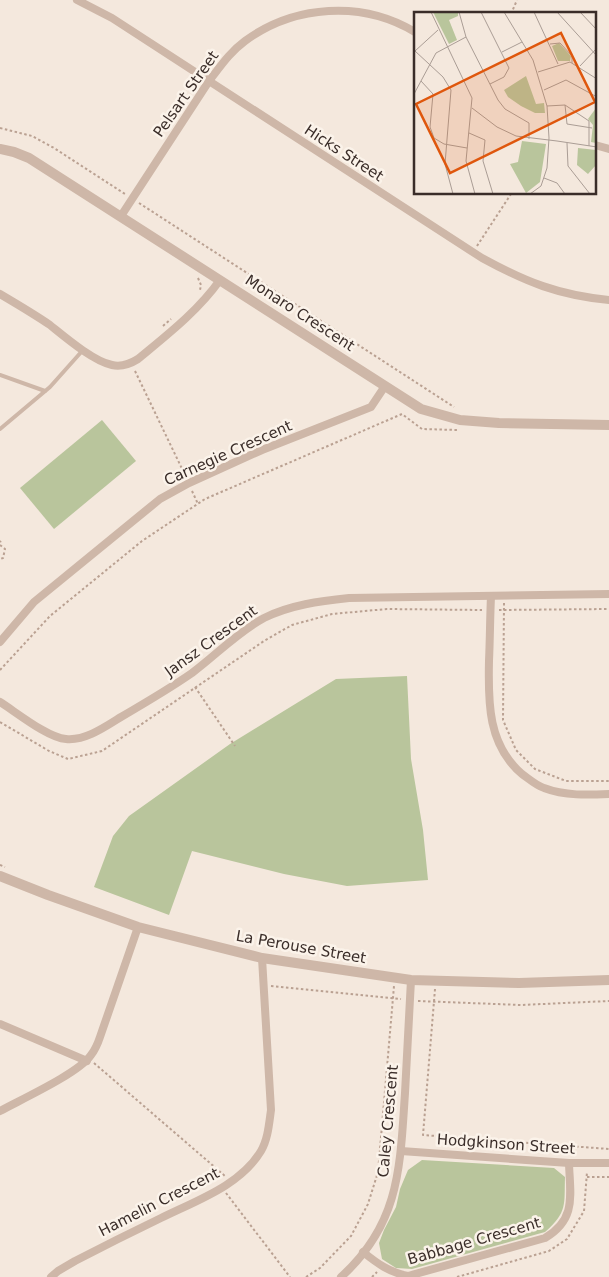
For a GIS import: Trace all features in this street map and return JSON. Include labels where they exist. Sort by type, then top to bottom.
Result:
[{"type":"street","name":"Hicks Street","points":[[77,0],[112,18],[473,252],[508,272],[561,293],[609,300]]},
{"type":"street","name":"Pelsart Street","points":[[120,216],[223,62],[244,42],[271,25],[308,13],[340,10],[371,14],[395,22],[414,32]]},
{"type":"street","points":[[596,145],[609,149]]},
{"type":"street","name":"Monaro Crescent","points":[[0,149],[29,158],[421,409],[460,420],[498,423],[609,425]]},
{"type":"street","points":[[0,294],[48,324],[84,350],[110,364],[117,365],[131,363],[191,313],[208,296],[220,280]]},
{"type":"street","name":"Carnegie Crescent","points":[[0,642],[34,602],[160,499],[189,483],[262,450],[371,407],[385,386]]},
{"type":"street","name":"Jansz Crescent","points":[[0,702],[52,736],[65,739],[78,738],[100,730],[170,688],[264,618],[313,602],[349,598],[609,594]]},
{"type":"street","points":[[491,596],[488,701],[491,723],[499,745],[513,766],[543,788],[563,793],[609,794]]},
{"type":"street","name":"La Perouse Street","points":[[0,876],[138,927],[262,958],[411,980],[519,983],[609,980]]},
{"type":"street","points":[[0,1111],[68,1074],[88,1060],[100,1037],[138,927]]},
{"type":"street","name":"Hamelin Crescent","points":[[51,1277],[75,1260],[200,1200],[224,1192],[231,1181],[250,1164],[261,1150],[268,1130],[271,1110],[262,958]]},
{"type":"street","name":"Caley Crescent","points":[[341,1277],[351,1268],[371,1243],[388,1212],[395,1191],[401,1151],[411,980]]},
{"type":"street","points":[[0,1024],[88,1060]]},
{"type":"street","name":"Hodgkinson Street","points":[[401,1151],[569,1163],[609,1163]]},
{"type":"street","name":"Babbage Crescent","points":[[363,1252],[382,1268],[408,1276],[546,1238],[555,1232],[570,1209],[569,1163]]},
{"type":"lane","points":[[0,429],[45,391],[84,350]]},
{"type":"lane","points":[[0,375],[45,391]]},
{"type":"path","points":[[512,12],[517,0]]},
{"type":"path","points":[[0,128],[32,136],[54,148],[458,410]]},
{"type":"path","points":[[473,252],[510,195]]},
{"type":"path","points":[[197,275],[201,285],[199,294]]},
{"type":"path","points":[[162,326],[177,314]]},
{"type":"path","points":[[131,363],[198,504]]},
{"type":"path","points":[[0,670],[50,616],[142,541],[205,499],[402,414],[422,428],[461,430]]},
{"type":"path","points":[[0,543],[5,550],[3,558],[0,559]]},
{"type":"path","points":[[504,596],[504,720],[516,750],[535,769],[566,781],[609,781]]},
{"type":"path","points":[[0,722],[49,752],[68,758],[102,751],[264,641],[292,625],[332,614],[388,609],[609,609]]},
{"type":"path","points":[[195,687],[235,746]]},
{"type":"path","points":[[0,865],[8,868]]},
{"type":"path","points":[[306,1277],[320,1268],[351,1236],[368,1204],[378,1172],[394,978]]},
{"type":"path","points":[[436,980],[423,1135],[609,1149]]},
{"type":"path","points":[[264,985],[434,1002],[521,1005],[609,1001]]},
{"type":"path","points":[[88,1060],[231,1181]]},
{"type":"path","points":[[587,1177],[609,1177]]},
{"type":"path","points":[[224,1192],[290,1277]]},
{"type":"green space","points":[[102,420],[136,461],[54,529],[20,488]]},
{"type":"green space","points":[[407,676],[411,759],[423,830],[428,880],[347,886],[284,874],[192,851],[169,915],[94,887],[113,836],[129,816],[230,744],[336,679]]},
{"type":"green space","points":[[422,1160],[554,1168],[565,1177],[564,1201],[561,1213],[558,1219],[545,1232],[412,1269],[396,1268],[382,1259],[379,1243],[396,1207],[400,1189],[408,1170]]}]
